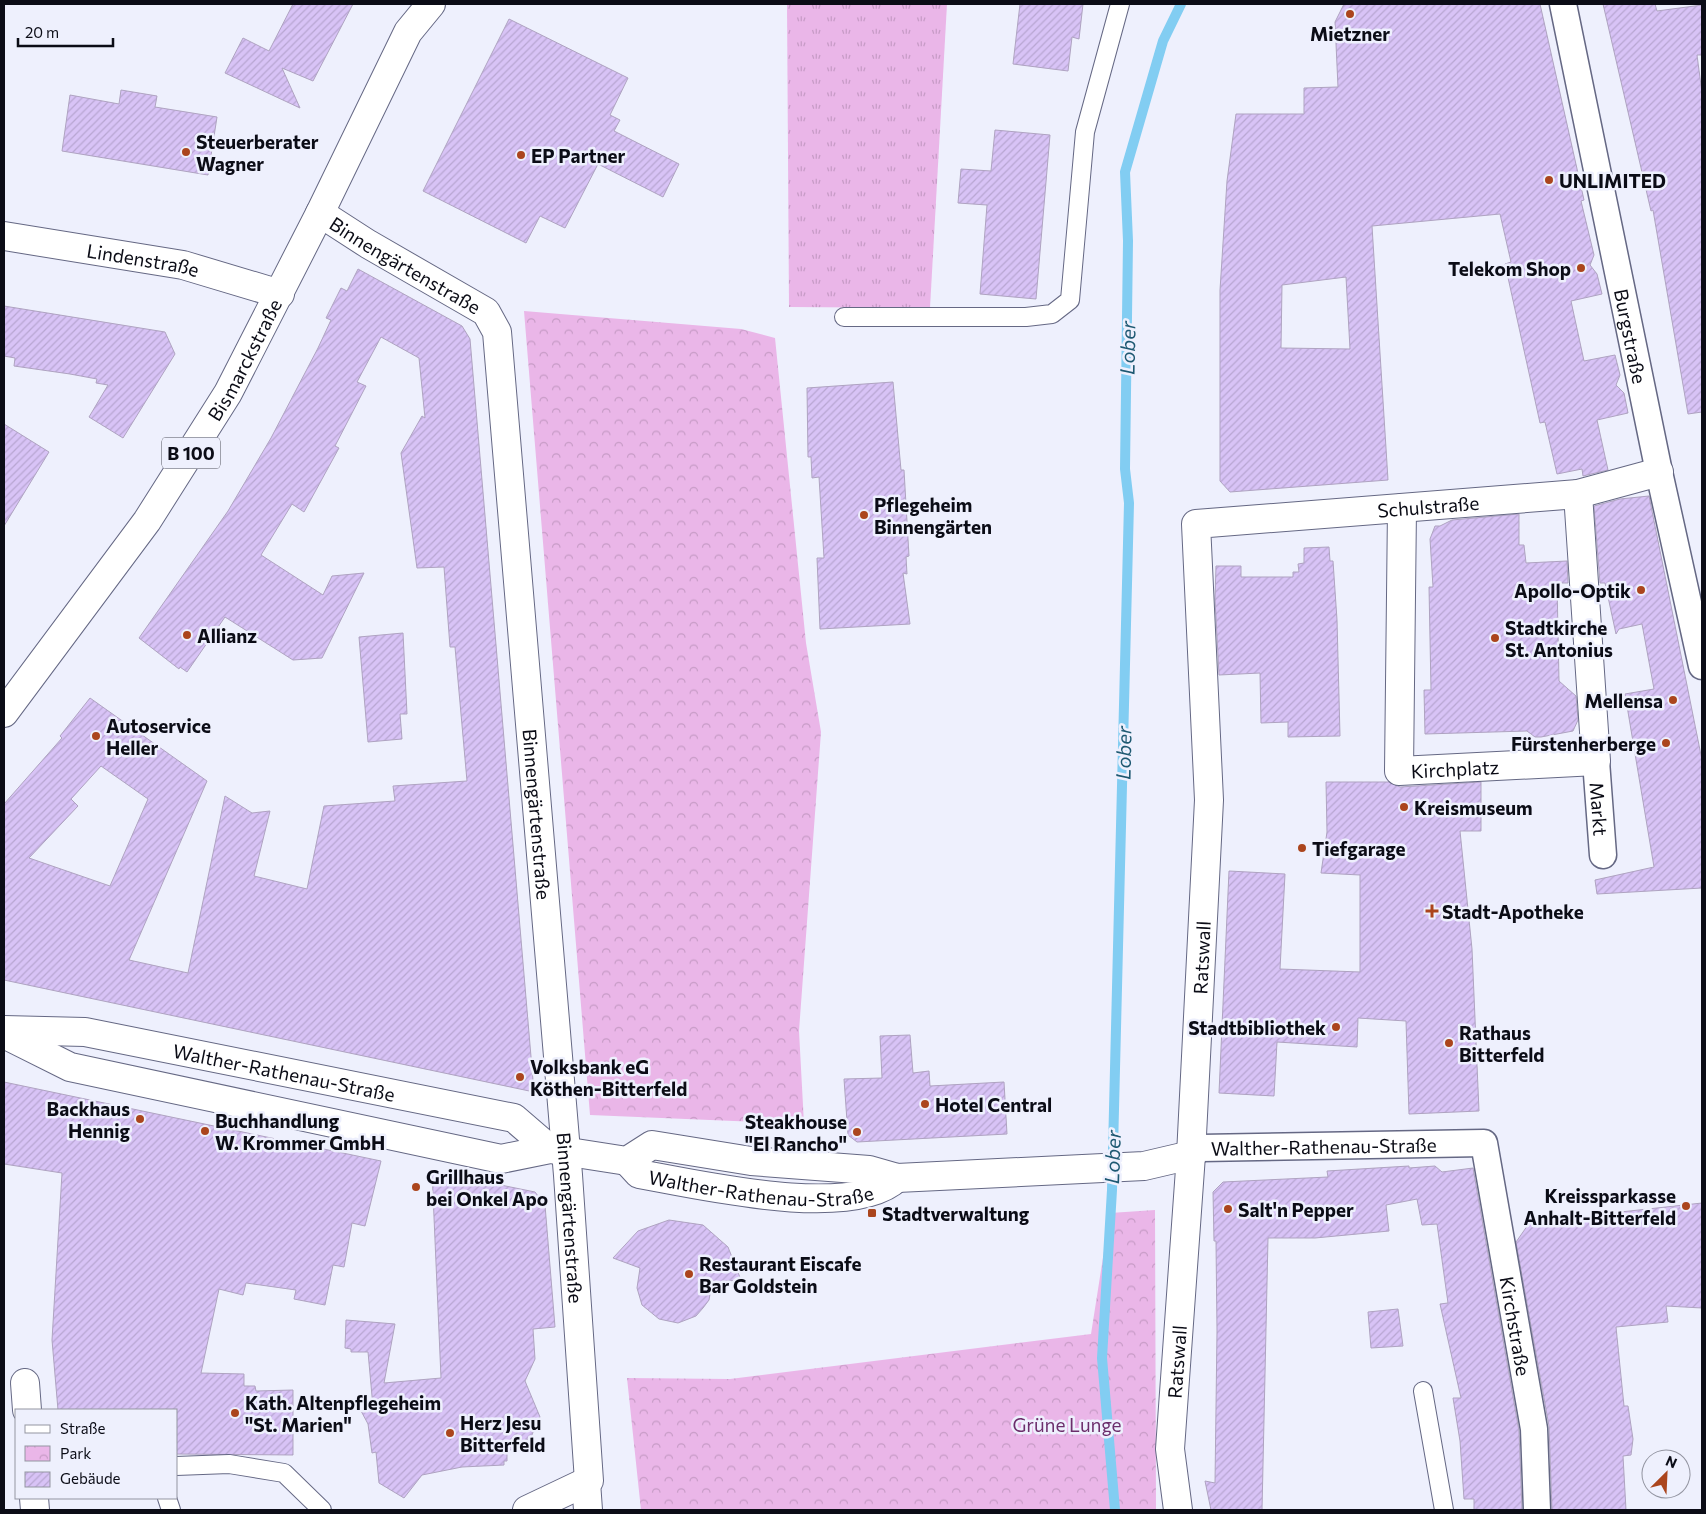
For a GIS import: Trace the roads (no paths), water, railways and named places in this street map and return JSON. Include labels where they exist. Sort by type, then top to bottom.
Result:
[{"type":"street","name":"Bismarckstraße","points":[[408,32],[411,4]]},
{"type":"street","name":"Bismarckstraße","points":[[4,713],[147,521],[228,393],[280,294],[408,32],[430,4]]},
{"type":"street","name":"Burgstraße","points":[[1563,4],[1659,472],[1702,666]]},
{"type":"street","name":"Binnengärtenstraße","points":[[320,213],[368,244],[486,312],[497,332],[558,1151],[589,1481],[586,1482],[588,1510]]},
{"type":"street","name":"Lindenstraße","points":[[4,236],[183,265],[280,294]]},
{"type":"street","name":"Schulstraße","points":[[1196,524],[1578,494],[1659,472]]},
{"type":"street","points":[[1578,494],[1596,761]]},
{"type":"street","name":"Kirchplatz","points":[[1402,508],[1399,771],[1596,761]]},
{"type":"street","name":"Ratswall","points":[[1178,1510],[1170,1449],[1191,1155],[1209,800],[1196,524]]},
{"type":"street","name":"Markt","points":[[1596,761],[1603,855]]},
{"type":"street","name":"Walther-Rathenau-Straße","points":[[4,1030],[85,1032],[514,1118],[558,1151]]},
{"type":"street","name":"Walther-Rathenau-Straße","points":[[4,1034],[70,1067],[501,1159],[558,1151],[627,1161],[639,1174],[755,1195],[786,1198],[848,1196],[888,1186],[897,1178],[1144,1166],[1191,1155],[1201,1148],[1484,1143]]},
{"type":"street","name":"Kirchstraße","points":[[1484,1143],[1534,1429],[1537,1510]]},
{"type":"street","points":[[25,1383],[28,1409]]},
{"type":"street","points":[[527,1510],[586,1482]]},
{"type":"lane","points":[[844,317],[1026,317],[1052,314],[1070,300],[1085,132],[1120,4]]},
{"type":"lane","points":[[1423,1391],[1444,1510]]},
{"type":"lane","points":[[178,1466],[229,1464],[284,1473],[322,1510]]},
{"type":"waterway","name":"Lober","points":[[1115,1510],[1102,1358],[1112,1190],[1129,503],[1125,469],[1128,241],[1125,172],[1163,41],[1181,4]]},
{"type":"place","name":"Mietzner","points":[[1350,14]]},
{"type":"place","name":"Steuerberater Wagner","points":[[186,152]]},
{"type":"place","name":"EP Partner","points":[[521,155]]},
{"type":"place","name":"UNLIMITED","points":[[1549,180]]},
{"type":"place","name":"Telekom Shop","points":[[1581,268]]},
{"type":"place","name":"Pflegeheim Binnengärten","points":[[864,515]]},
{"type":"place","name":"Apollo-Optik","points":[[1641,590]]},
{"type":"place","name":"Allianz","points":[[187,635]]},
{"type":"place","name":"Stadtkirche St. Antonius","points":[[1495,638]]},
{"type":"place","name":"Mellensa","points":[[1673,700]]},
{"type":"place","name":"Autoservice Heller","points":[[96,736]]},
{"type":"place","name":"Fürstenherberge","points":[[1666,743]]},
{"type":"place","name":"Kreismuseum","points":[[1404,807]]},
{"type":"place","name":"Tiefgarage","points":[[1302,848]]},
{"type":"place","name":"Stadt-Apotheke","points":[[1432,911]]},
{"type":"place","name":"Stadtbibliothek","points":[[1336,1027]]},
{"type":"place","name":"Rathaus Bitterfeld","points":[[1449,1043]]},
{"type":"place","name":"Volksbank eG Köthen-Bitterfeld","points":[[520,1077]]},
{"type":"place","name":"Hotel Central","points":[[925,1104]]},
{"type":"place","name":"Backhaus Hennig","points":[[140,1119]]},
{"type":"place","name":"Buchhandlung W. Krommer GmbH","points":[[205,1131]]},
{"type":"place","name":"Steakhouse \"El Rancho\"","points":[[857,1132]]},
{"type":"place","name":"Grillhaus bei Onkel Apo","points":[[416,1187]]},
{"type":"place","name":"Kreissparkasse Anhalt-Bitterfeld","points":[[1686,1206]]},
{"type":"place","name":"Salt'n Pepper","points":[[1228,1209]]},
{"type":"place","name":"Stadtverwaltung","points":[[872,1213]]},
{"type":"place","name":"Restaurant Eiscafe Bar Goldstein","points":[[689,1274]]},
{"type":"place","name":"Kath. Altenpflegeheim \"St. Marien\"","points":[[235,1413]]},
{"type":"place","name":"Herz Jesu Bitterfeld","points":[[450,1433]]},
{"type":"park label","name":"Grüne Lunge","points":[[1067,1424]]}]
